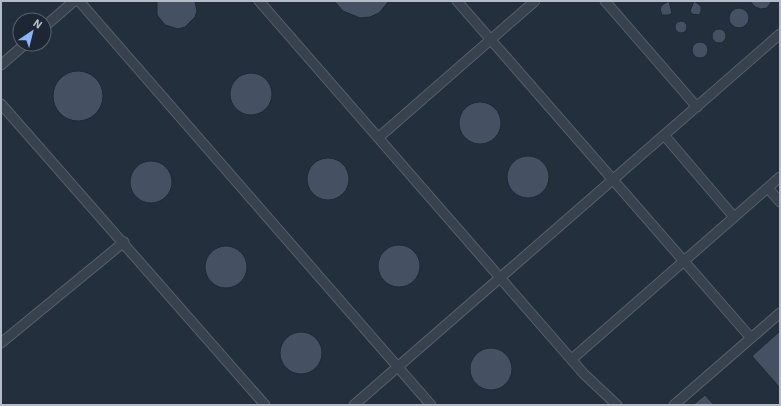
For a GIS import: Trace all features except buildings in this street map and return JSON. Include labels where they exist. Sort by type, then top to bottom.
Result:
[{"type":"lane","points":[[52,20],[74,1]]},
{"type":"lane","points":[[79,1],[431,405]]},
{"type":"lane","points":[[259,1],[572,359],[617,405]]},
{"type":"lane","points":[[457,1],[751,338]]},
{"type":"lane","points":[[378,138],[535,1]]},
{"type":"lane","points":[[605,1],[697,107]]},
{"type":"lane","points":[[354,405],[780,34]]},
{"type":"lane","points":[[1,65],[16,52]]},
{"type":"lane","points":[[1,104],[124,242],[265,405]]},
{"type":"lane","points":[[664,135],[734,217]]},
{"type":"lane","points":[[572,359],[780,177]]},
{"type":"lane","points":[[768,188],[780,202]]},
{"type":"lane","points":[[1,343],[124,242]]},
{"type":"lane","points":[[674,405],[780,313]]}]
